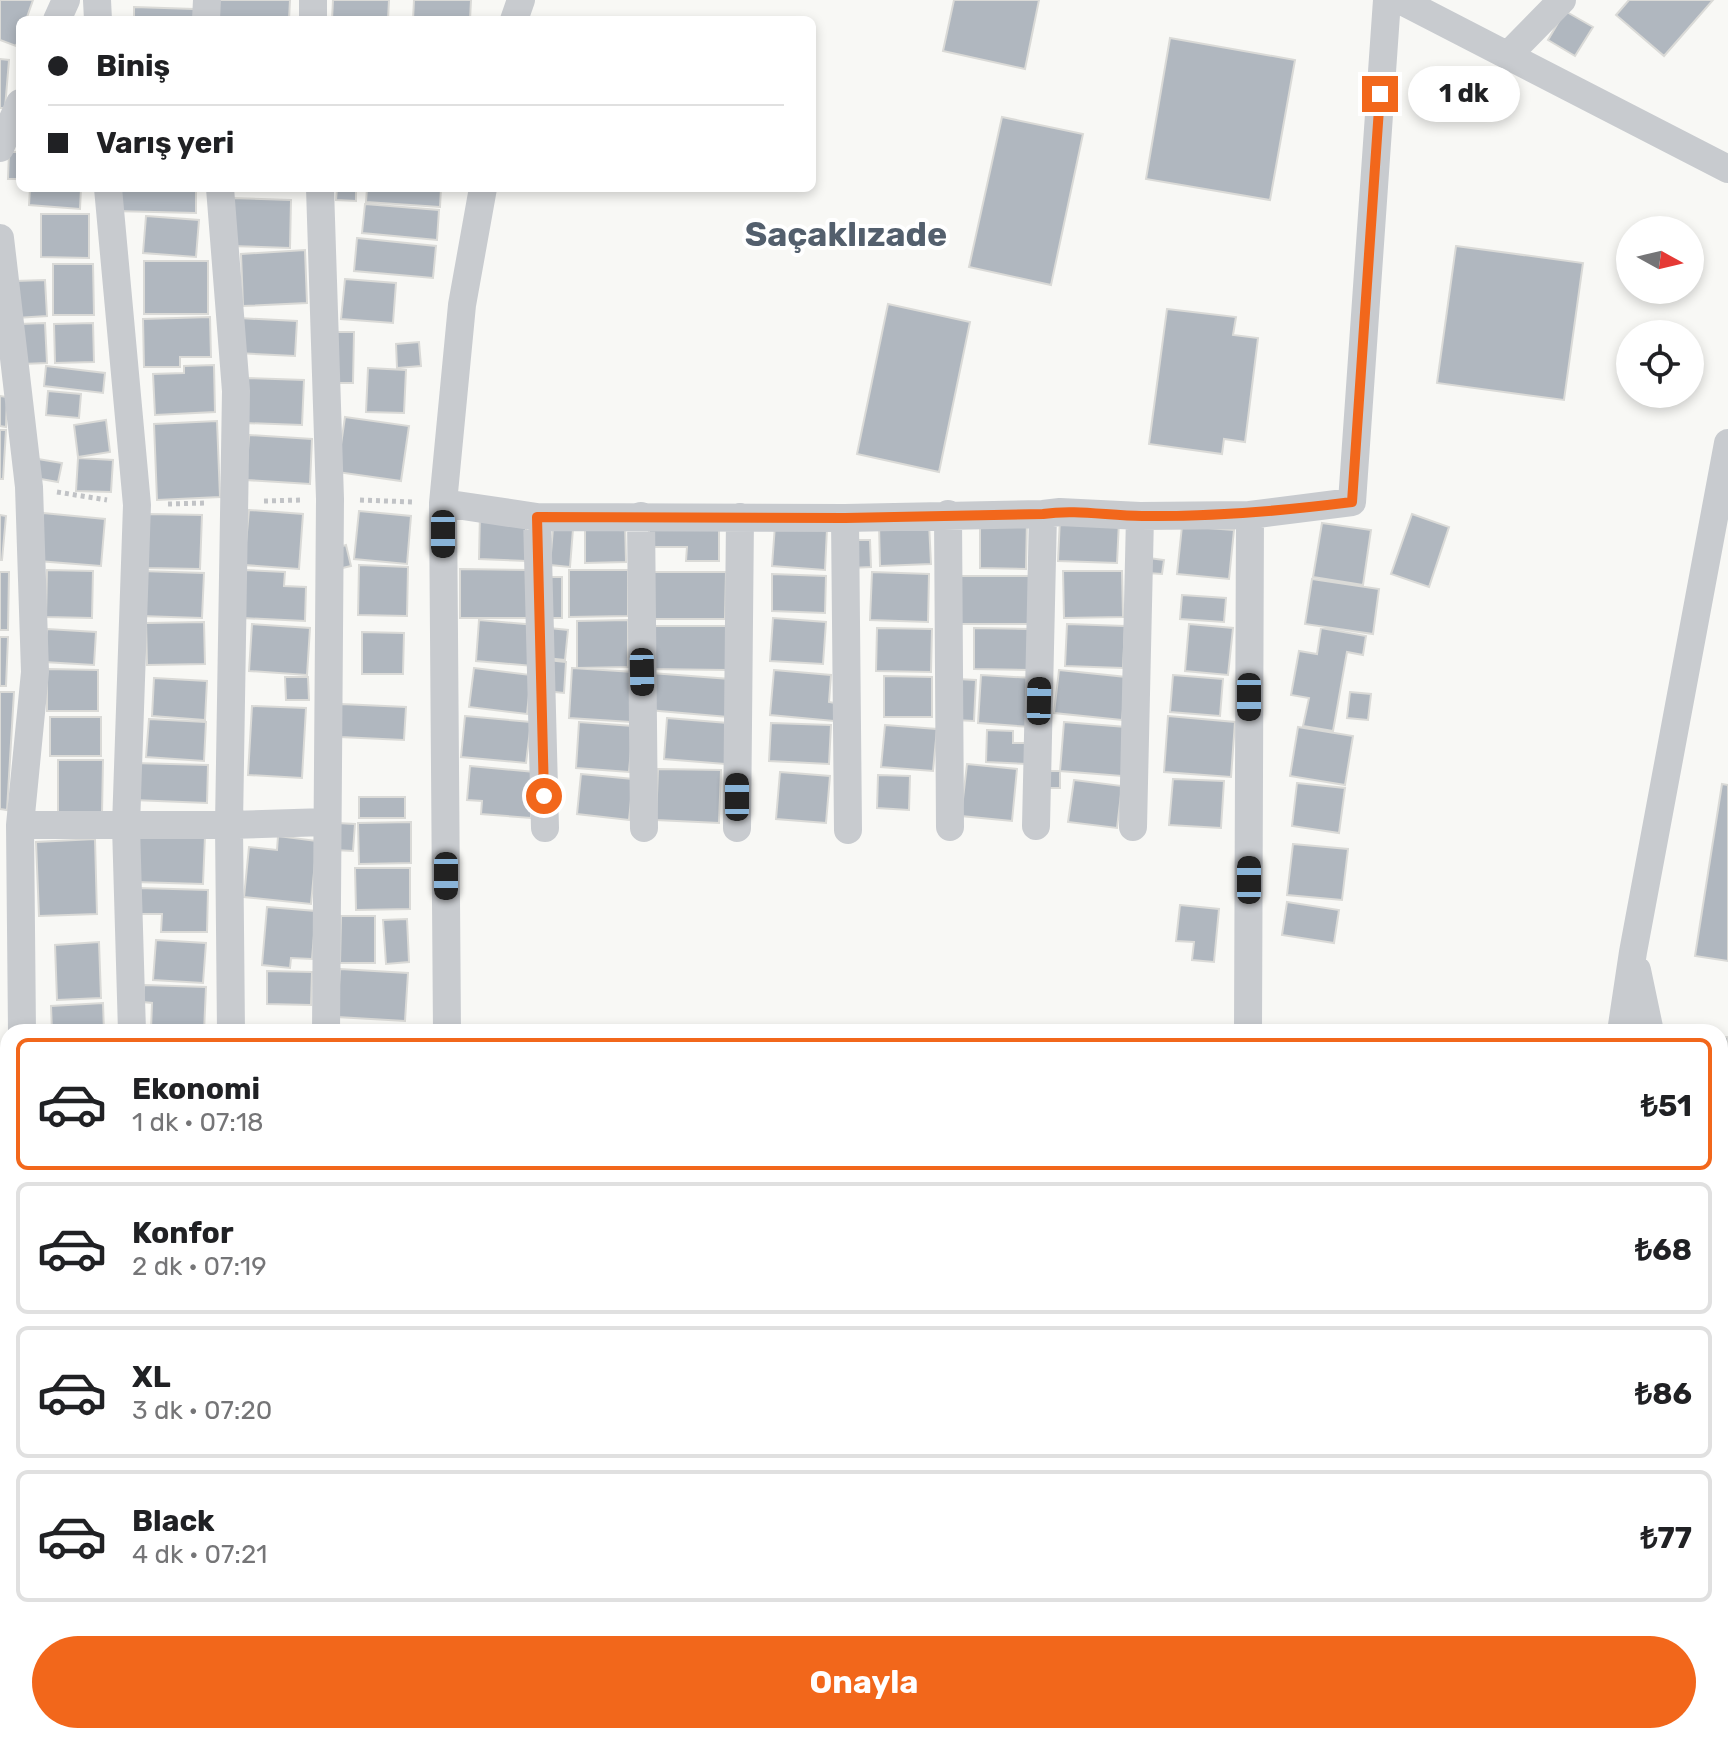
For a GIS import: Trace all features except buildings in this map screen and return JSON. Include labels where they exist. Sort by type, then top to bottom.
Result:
[{"type":"street","points":[[443,503],[537,517],[845,518],[1060,512],[1140,516],[1250,515],[1352,502],[1387,0]]},
{"type":"street","points":[[1400,0],[1728,169]]},
{"type":"street","points":[[1508,55],[1562,0]]},
{"type":"street","points":[[0,148],[16,112]]},
{"type":"street","points":[[108,192],[137,505],[126,826],[132,1024]]},
{"type":"street","points":[[220,192],[236,391],[229,825],[231,1024]]},
{"type":"street","points":[[320,192],[330,499],[326,1024]]},
{"type":"street","points":[[447,1024],[443,503],[462,305],[482,192]]},
{"type":"street","points":[[0,238],[30,503],[35,672],[20,825],[22,1024]]},
{"type":"street","points":[[1622,1024],[1728,443]]},
{"type":"street","points":[[948,514],[950,827]]},
{"type":"street","points":[[1036,826],[1043,514]]},
{"type":"street","points":[[1248,1024],[1250,515]]},
{"type":"street","points":[[641,516],[644,828]]},
{"type":"street","points":[[1133,827],[1140,516]]},
{"type":"street","points":[[537,517],[545,828]]},
{"type":"street","points":[[737,828],[740,517]]},
{"type":"street","points":[[845,518],[848,830]]},
{"type":"street","points":[[20,825],[326,822]]},
{"type":"street","points":[[1633,952],[1648,1024]]},
{"type":"district","name":"Saçaklızade","points":[[846,234]]},
{"type":"route","points":[[544,796],[537,517],[845,518],[1060,512],[1140,516],[1250,515],[1352,502],[1380,94]]}]
